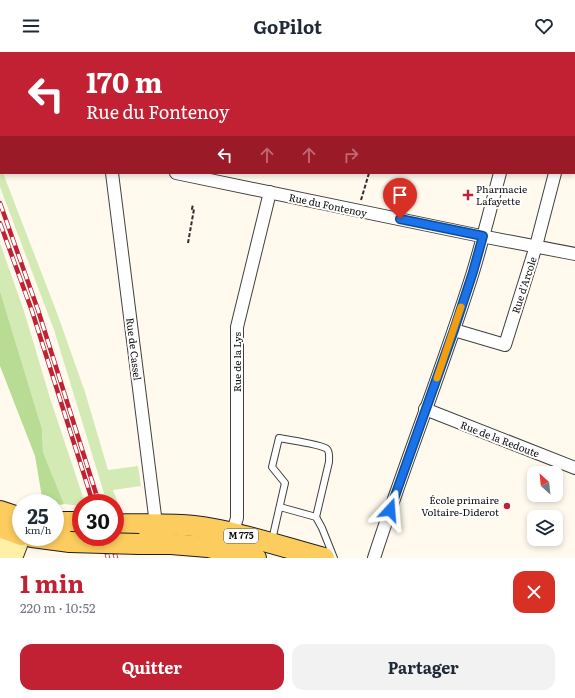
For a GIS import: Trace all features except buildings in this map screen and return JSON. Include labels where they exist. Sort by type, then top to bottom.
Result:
[{"type":"main road","points":[[0,511],[12,522]]},
{"type":"main road","name":"M 775","points":[[124,524],[194,526],[232,534],[324,558]]},
{"type":"main road","name":"M 775","points":[[64,540],[70,542],[170,544],[208,547],[256,558]]},
{"type":"street","name":"Rue de Cassel","points":[[112,174],[156,524]]},
{"type":"street","name":"Rue du Fontenoy","points":[[181,174],[575,254]]},
{"type":"street","points":[[374,558],[473,272],[500,174]]},
{"type":"street","name":"Rue d'Arcole","points":[[454,330],[504,345],[536,246],[555,174]]},
{"type":"street","name":"Rue de la Lys","points":[[232,534],[236,518],[237,326],[270,192]]},
{"type":"street","name":"Rue de la Redoute","points":[[425,409],[575,468]]},
{"type":"street","points":[[159,544],[183,540],[219,540],[232,534]]},
{"type":"street","points":[[12,537],[0,556],[13,558],[15,546]]},
{"type":"lane","points":[[271,544],[285,483],[272,467],[279,438],[321,446],[327,449],[329,454],[329,462],[316,517],[334,558]]},
{"type":"lane","points":[[280,507],[316,517]]},
{"type":"path","points":[[358,211],[369,174]]},
{"type":"path","points":[[188,243],[194,209],[192,209],[193,204]]},
{"type":"green space","points":[[0,174],[3,174],[57,313],[85,392],[108,470],[138,466],[141,486],[113,490],[114,494],[104,494],[54,330],[0,187]]},
{"type":"green space","points":[[0,243],[24,311],[50,398],[82,494],[72,494],[72,505],[64,504],[64,494],[60,494],[43,452],[42,429],[0,291]]},
{"type":"green space","points":[[0,291],[42,429],[43,452],[60,494],[41,494],[35,456],[0,366]]},
{"type":"railway","points":[[0,203],[38,310],[96,494]]},
{"type":"railway","points":[[0,223],[32,311],[90,494]]},
{"type":"railway","points":[[105,546],[108,558]]},
{"type":"railway","points":[[113,546],[116,558]]},
{"type":"slow traffic","points":[[437,378],[461,307]]},
{"type":"place","name":"Pharmacie Lafayette","points":[[468,195]]},
{"type":"place","name":"École primaire Voltaire-Diderot","points":[[507,506]]},
{"type":"route","points":[[390,510],[454,330],[483,236],[400,219]]}]
